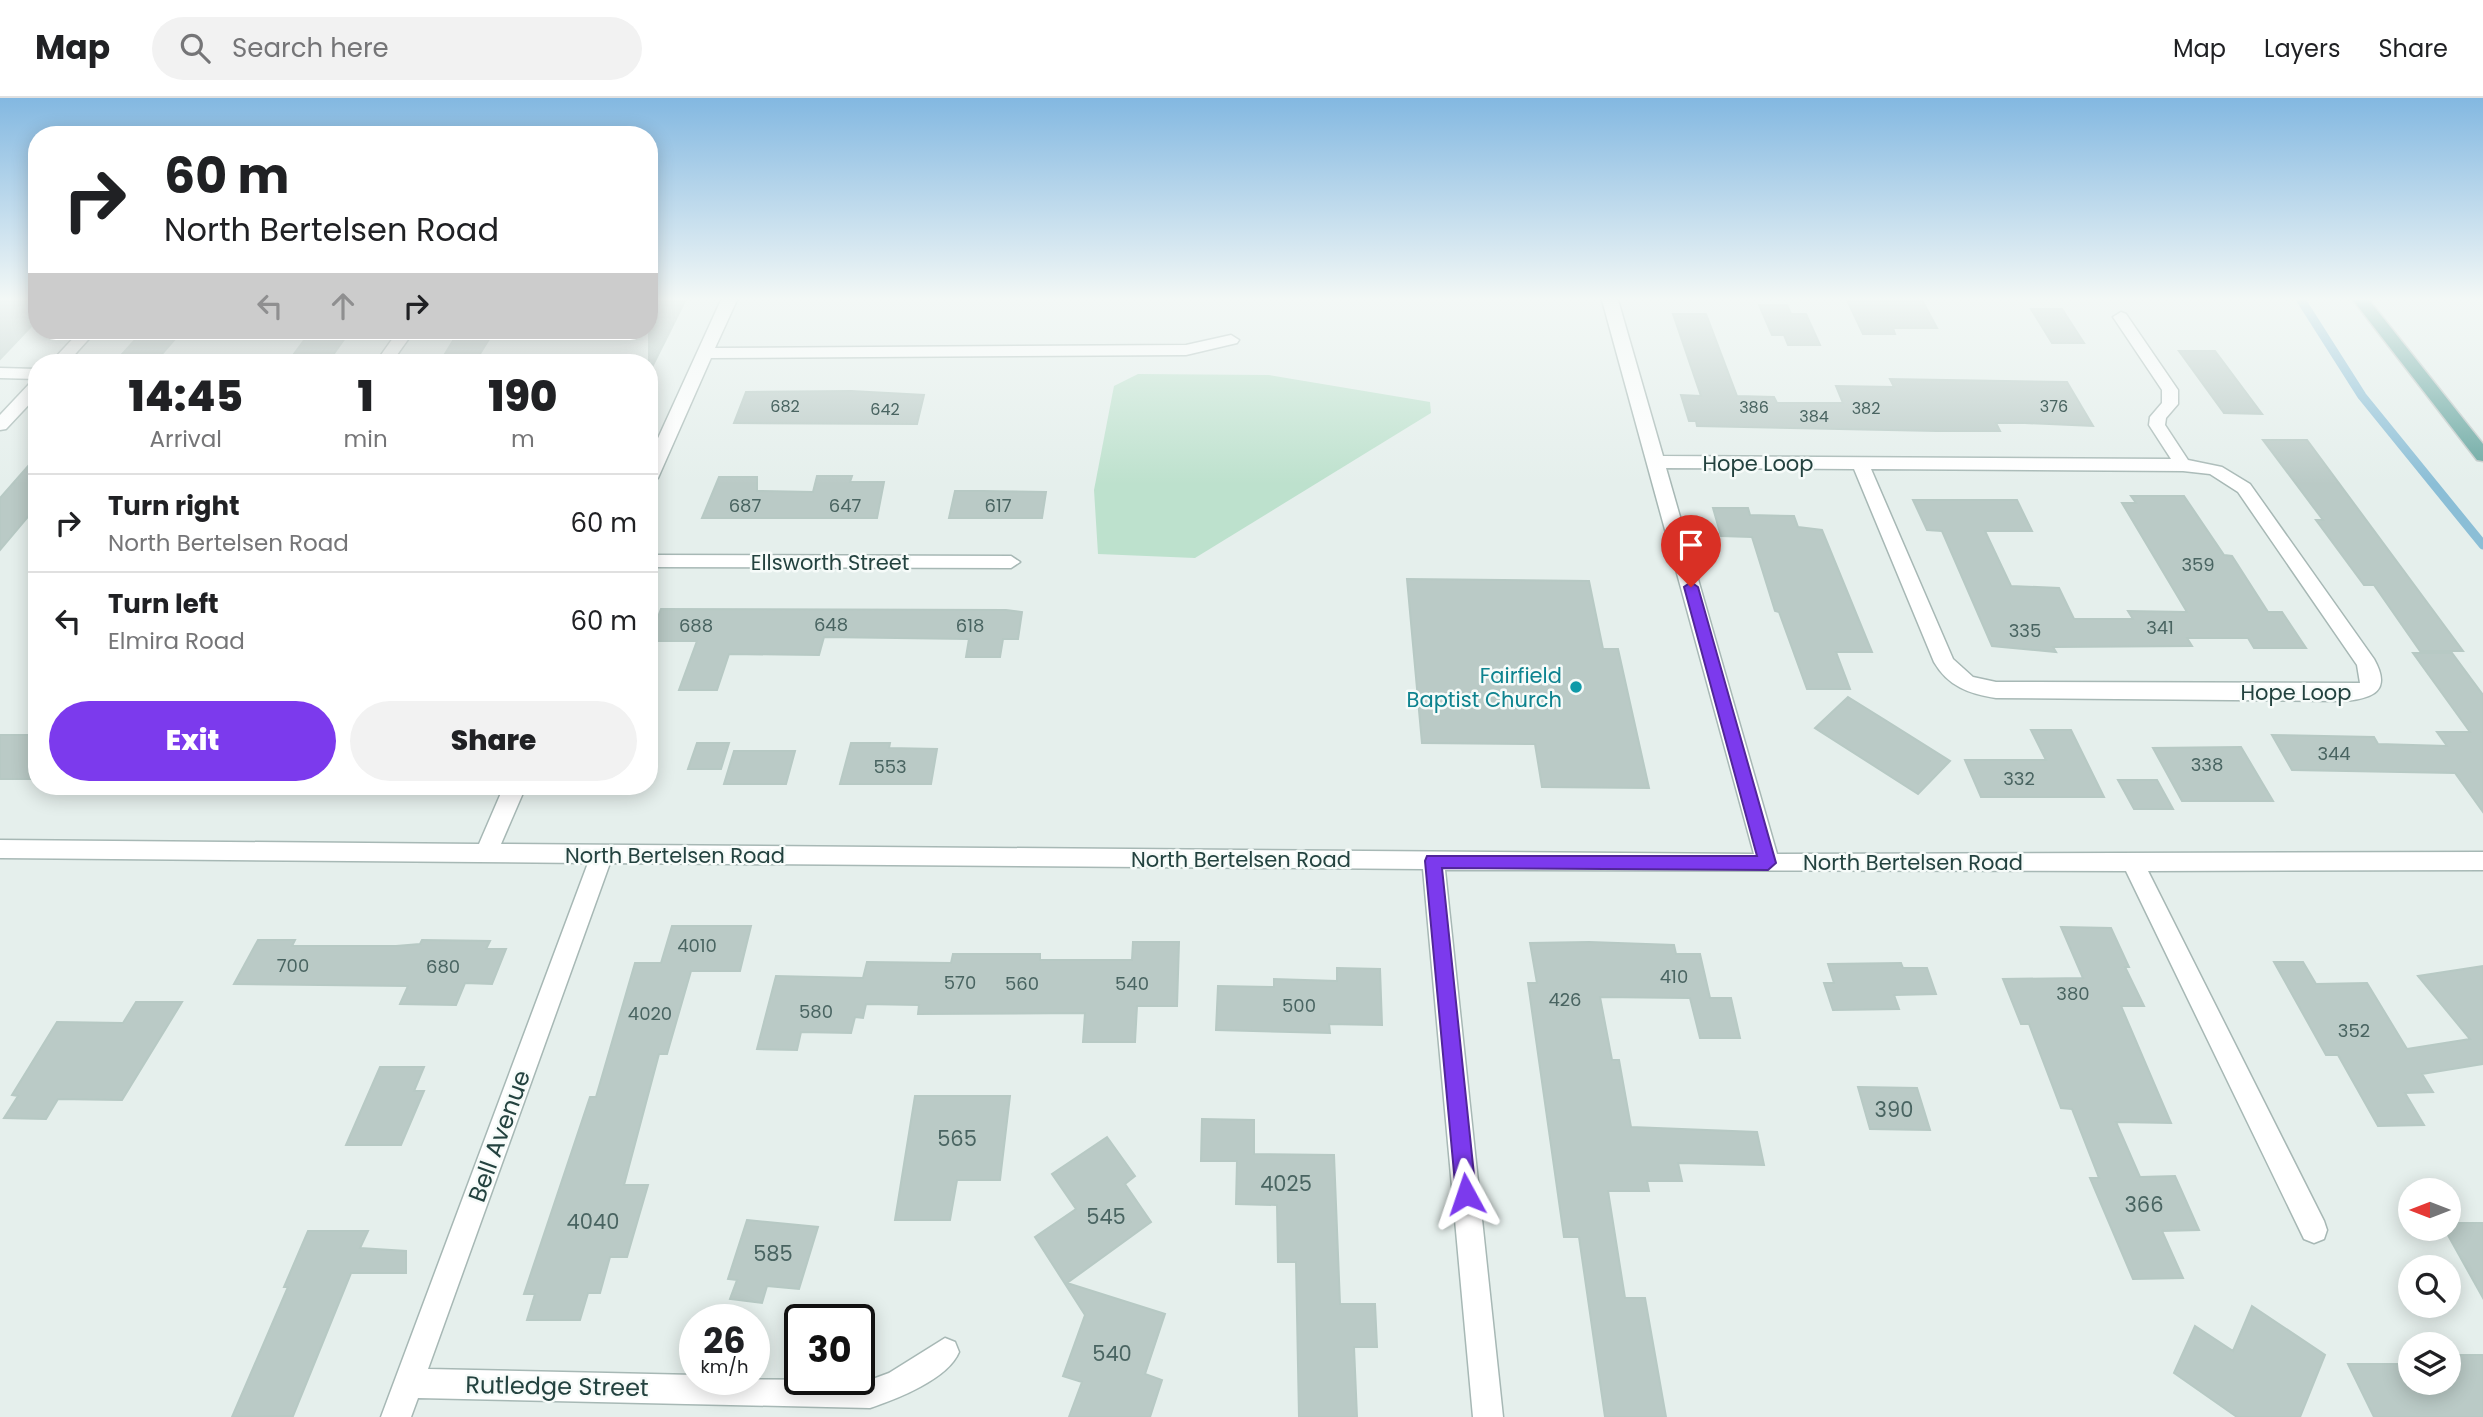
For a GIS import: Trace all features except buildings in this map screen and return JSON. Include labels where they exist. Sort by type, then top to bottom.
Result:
[{"type":"main road","points":[[2409,362],[2483,456]]},
{"type":"street","points":[[658,458],[702,362]]},
{"type":"street","points":[[1627,362],[1768,863]]},
{"type":"street","points":[[2151,362],[2170,390],[2170,404],[2158,417],[2157,425],[2183,465]]},
{"type":"street","points":[[0,373],[28,374]]},
{"type":"street","points":[[0,425],[28,395]]},
{"type":"street","name":"Hope Loop","points":[[1656,462],[1860,463],[2183,465],[2218,471],[2244,488],[2367,664],[2370,687],[2364,691],[2345,693],[1996,690],[1966,684],[1953,676],[1944,662],[1860,463]]},
{"type":"street","name":"Ellsworth Street","points":[[658,561],[1011,562]]},
{"type":"street","points":[[485,853],[510,795]]},
{"type":"street","name":"North Bertelsen Road","points":[[0,849],[1768,863],[2483,861]]},
{"type":"street","name":"Bell Avenue","points":[[396,1417],[602,854]]},
{"type":"street","points":[[1433,861],[1488,1417]]},
{"type":"street","points":[[2132,861],[2314,1230]]},
{"type":"street","name":"Rutledge Street","points":[[409,1383],[870,1394],[897,1385],[946,1352]]},
{"type":"green space","points":[[1138,374],[1269,375],[1430,402],[1431,413],[1195,558],[1098,554],[1094,490],[1114,386]]},
{"type":"waterway","points":[[2340,362],[2362,396],[2483,545]]},
{"type":"place","name":"Fairfield Baptist Church","points":[[1576,687]]},
{"type":"route","points":[[1466,1194],[1433,861],[1768,863],[1691,587]]}]
